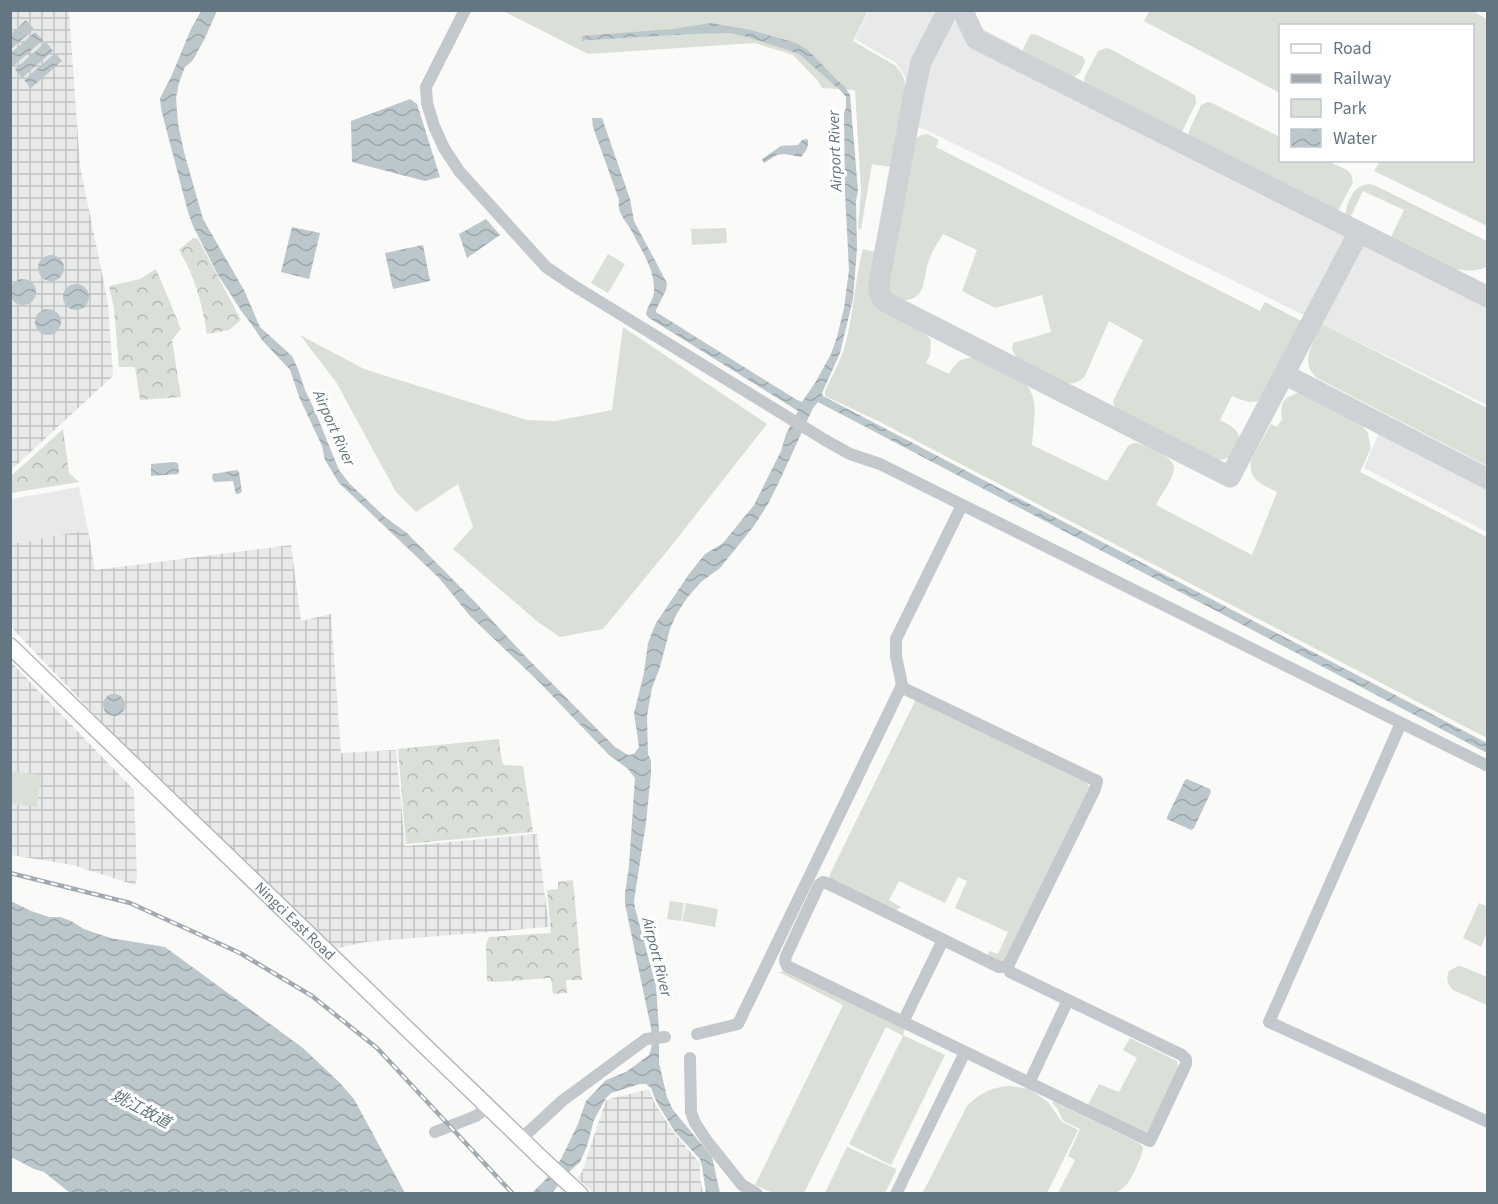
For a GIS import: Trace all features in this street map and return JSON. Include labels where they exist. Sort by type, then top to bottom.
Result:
[{"type":"main road","name":"Ningci East Road","points":[[10,645],[580,1194]]},
{"type":"street","points":[[465,10],[426,87],[427,103],[434,126],[444,148],[459,171],[546,267],[850,454],[880,464],[1488,766]]},
{"type":"street","points":[[697,1034],[738,1024],[901,687],[896,639],[962,505]]},
{"type":"street","points":[[901,687],[1097,781],[1008,966],[1010,972],[1182,1055],[1186,1059],[1186,1064],[1150,1142],[787,966],[785,961],[819,885],[823,882],[999,967],[1008,966]]},
{"type":"street","points":[[1401,723],[1269,1023],[1488,1122]]},
{"type":"street","points":[[903,1022],[943,939]]},
{"type":"street","points":[[1029,1083],[1068,1000]]},
{"type":"street","points":[[521,1139],[562,1101],[646,1039],[665,1037]]},
{"type":"street","points":[[896,1194],[965,1052]]},
{"type":"street","points":[[690,1058],[691,1112],[695,1123],[742,1185],[757,1194]]},
{"type":"street","points":[[435,1132],[476,1116],[488,1107]]},
{"type":"shaded area","points":[[11,11],[69,11],[80,166],[108,303],[113,376],[11,470]]},
{"type":"shaded area","points":[[869,11],[947,11],[1020,48],[1017,53],[1487,291],[1487,405],[924,129],[900,124],[908,87],[904,75],[896,63],[855,39]]},
{"type":"shaded area","points":[[1386,416],[1487,468],[1487,532],[1364,468]]},
{"type":"shaded area","points":[[79,487],[88,530],[11,544],[11,499]]},
{"type":"shaded area","points":[[88,530],[95,570],[291,545],[301,621],[331,614],[341,753],[396,750],[405,846],[537,834],[549,927],[365,942],[335,949],[151,774],[11,627],[11,544]]},
{"type":"shaded area","points":[[10,661],[134,790],[137,876],[135,885],[73,865],[11,855]]},
{"type":"shaded area","points":[[649,1089],[654,1102],[673,1132],[700,1163],[703,1193],[594,1193],[577,1178],[582,1172],[606,1100]]},
{"type":"green space","points":[[1150,10],[1471,10],[1487,19],[1487,226],[1374,171],[1379,162],[1474,162],[1474,24],[1279,24],[1279,92],[1144,21]]},
{"type":"green space","points":[[503,11],[868,11],[853,41],[896,66],[902,74],[906,89],[891,167],[872,164],[861,229],[858,228],[861,191],[855,90],[822,88],[793,55],[755,43],[588,54]]},
{"type":"green space","points":[[1033,34],[1083,57],[1085,62],[1079,73],[1073,77],[1022,52],[1030,35]]},
{"type":"green space","points":[[1106,48],[1195,95],[1196,103],[1182,132],[1177,134],[1085,86],[1084,78],[1098,51]]},
{"type":"green space","points":[[1207,102],[1212,103],[1279,136],[1279,162],[1330,162],[1347,170],[1353,182],[1337,213],[1332,214],[1190,140],[1189,131],[1201,105]]},
{"type":"green space","points":[[928,134],[939,140],[936,147],[1260,311],[1265,302],[1303,322],[1265,397],[1253,402],[1232,396],[1220,420],[1236,431],[1239,437],[1240,447],[1234,455],[1218,460],[1119,411],[1114,406],[1113,401],[1143,340],[1109,321],[1085,376],[1077,382],[1067,383],[1017,359],[1012,349],[1013,343],[1051,332],[1042,295],[995,308],[962,291],[977,250],[943,234],[929,259],[923,286],[918,295],[902,300],[891,294],[887,289],[886,280],[913,143],[919,136]]},
{"type":"green space","points":[[1369,184],[1487,241],[1487,267],[1475,270],[1450,268],[1390,239],[1404,210],[1363,191],[1349,220],[1346,220],[1347,207],[1353,193],[1360,186]]},
{"type":"green space","points":[[726,228],[727,243],[692,245],[691,229]]},
{"type":"green space","points":[[193,238],[198,239],[241,320],[229,330],[207,334],[197,290],[179,250]]},
{"type":"green space","points":[[863,249],[875,252],[871,277],[874,300],[886,313],[921,330],[931,340],[930,355],[926,363],[949,374],[960,361],[976,358],[1023,382],[1029,388],[1034,403],[1032,445],[1107,481],[1131,444],[1140,444],[1158,452],[1173,463],[1174,471],[1156,505],[1252,555],[1277,492],[1257,481],[1252,473],[1251,460],[1271,424],[1277,427],[1282,419],[1283,402],[1297,393],[1309,394],[1356,418],[1368,433],[1370,444],[1370,450],[1360,472],[1487,537],[1487,738],[880,422],[825,396],[825,391],[847,339]]},
{"type":"green space","points":[[608,254],[625,264],[608,293],[591,283]]},
{"type":"green space","points":[[156,269],[181,329],[172,340],[181,397],[140,400],[135,367],[119,367],[114,308],[109,286],[140,279]]},
{"type":"green space","points":[[1322,324],[1487,408],[1487,466],[1317,378],[1311,372],[1308,359]]},
{"type":"green space","points":[[623,327],[767,424],[603,629],[560,637],[538,622],[453,549],[473,527],[458,484],[416,512],[396,492],[336,382],[300,335],[364,369],[527,420],[555,421],[612,410]]},
{"type":"green space","points":[[63,429],[69,473],[79,482],[11,493],[11,476]]},
{"type":"green space","points":[[916,699],[1087,783],[1089,787],[1004,962],[999,963],[988,955],[989,951],[998,954],[1008,932],[955,908],[967,881],[958,877],[945,903],[899,881],[889,900],[901,907],[892,911],[831,880],[829,876]]},
{"type":"green space","points":[[499,739],[504,765],[523,766],[533,832],[406,844],[398,749]]},
{"type":"green space","points":[[11,771],[41,775],[37,807],[11,803]]},
{"type":"green space","points":[[573,880],[582,980],[566,980],[567,993],[553,994],[551,978],[487,981],[486,945],[489,937],[551,933],[547,890],[558,889],[558,882]]},
{"type":"green space","points":[[670,901],[684,903],[681,921],[667,919]]},
{"type":"green space","points":[[686,903],[718,909],[715,927],[682,921]]},
{"type":"green space","points":[[1479,903],[1488,907],[1487,932],[1481,947],[1463,938]]},
{"type":"green space","points":[[1458,966],[1487,977],[1487,1005],[1451,988],[1448,974]]},
{"type":"green space","points":[[786,971],[905,1029],[903,1035],[945,1055],[891,1165],[849,1144],[903,1036],[886,1027],[804,1193],[773,1193],[755,1185],[843,1005],[779,972]]},
{"type":"green space","points":[[1130,1038],[1177,1061],[1178,1069],[1148,1132],[1144,1134],[1088,1105],[1099,1084],[1119,1092],[1137,1058],[1123,1050]]},
{"type":"green space","points":[[1010,1086],[1034,1092],[1048,1102],[1062,1122],[1078,1130],[1047,1193],[922,1194],[967,1106],[987,1092]]},
{"type":"green space","points":[[1053,1101],[1143,1147],[1134,1171],[1123,1188],[1115,1193],[1058,1193],[1075,1160],[1068,1156],[1080,1129],[1063,1121]]},
{"type":"green space","points":[[847,1147],[896,1169],[885,1193],[825,1193]]},
{"type":"water","points":[[201,11],[217,11],[193,60],[185,67],[176,98],[178,124],[184,152],[203,219],[244,290],[260,327],[292,356],[339,470],[350,484],[385,517],[407,533],[615,747],[628,755],[634,754],[639,747],[634,713],[644,673],[648,643],[656,623],[705,554],[723,543],[754,505],[798,411],[646,314],[654,292],[652,273],[620,213],[619,200],[593,127],[592,118],[602,118],[630,199],[634,221],[667,283],[656,312],[802,402],[831,354],[844,308],[849,270],[845,192],[844,113],[846,97],[799,54],[730,33],[582,41],[582,36],[673,29],[711,23],[751,30],[796,43],[808,50],[845,87],[850,95],[858,191],[853,299],[840,353],[822,393],[823,396],[1487,743],[1487,753],[818,402],[813,408],[768,504],[754,526],[720,568],[701,582],[676,615],[652,688],[647,717],[651,773],[634,901],[635,908],[656,986],[659,1063],[667,1097],[673,1110],[712,1157],[720,1193],[706,1193],[700,1159],[675,1132],[656,1101],[651,1088],[646,1084],[640,1084],[611,1093],[606,1098],[594,1120],[580,1162],[552,1193],[532,1193],[561,1159],[586,1101],[606,1080],[626,1072],[649,1055],[651,1048],[651,1028],[625,904],[635,778],[470,616],[439,578],[339,483],[325,460],[322,446],[300,399],[290,370],[262,340],[218,275],[188,212],[160,98]]},
{"type":"water","points":[[26,20],[34,29],[11,49],[11,34]]},
{"type":"water","points":[[35,32],[43,40],[12,67],[11,53]]},
{"type":"water","points":[[46,42],[53,51],[22,78],[15,69]]},
{"type":"water","points":[[55,53],[62,61],[31,88],[24,80]]},
{"type":"water","points":[[410,99],[417,104],[440,177],[425,181],[352,162],[351,121]]},
{"type":"water","points":[[808,140],[807,148],[801,157],[777,155],[764,163],[762,159],[781,146],[798,145]]},
{"type":"water","points":[[486,219],[500,235],[467,258],[459,234]]},
{"type":"water","points":[[292,227],[320,233],[309,279],[281,272]]},
{"type":"water","points":[[423,245],[430,281],[393,289],[385,253]]},
{"type":"water","points":[[51,255],[60,259],[64,268],[60,277],[51,281],[42,277],[38,268],[42,259]]},
{"type":"water","points":[[23,279],[32,283],[36,292],[32,301],[23,305],[14,301],[10,292],[14,283]]},
{"type":"water","points":[[76,284],[85,288],[89,297],[85,306],[76,310],[67,306],[63,297],[67,288]]},
{"type":"water","points":[[48,309],[57,313],[61,322],[57,331],[48,335],[39,331],[35,322],[39,313]]},
{"type":"water","points":[[178,463],[178,474],[151,476],[151,464]]},
{"type":"water","points":[[237,470],[242,492],[238,494],[236,494],[233,481],[214,482],[212,478],[213,474]]},
{"type":"water","points":[[114,694],[122,697],[125,705],[122,713],[114,716],[106,713],[103,705],[106,697]]},
{"type":"water","points":[[1187,779],[1210,789],[1211,792],[1191,830],[1167,819]]},
{"type":"water","name":"姚江故道","points":[[11,901],[31,911],[49,917],[60,917],[110,938],[165,947],[303,1048],[354,1099],[405,1193],[70,1193],[44,1172],[11,1157]]},
{"type":"taxiway","points":[[948,10],[921,62],[913,99],[879,283],[881,297],[890,304],[1230,477],[1359,232]]},
{"type":"taxiway","points":[[964,10],[976,39],[1488,297]]},
{"type":"taxiway","points":[[1284,374],[1488,479]]},
{"type":"railway","points":[[10,873],[130,903],[240,953],[312,996],[377,1048],[513,1194]]},
{"type":"water label","name":"Airport River","points":[[835,151]]},
{"type":"water label","name":"Airport River","points":[[334,428]]},
{"type":"water label","name":"Airport River","points":[[657,957]]}]
